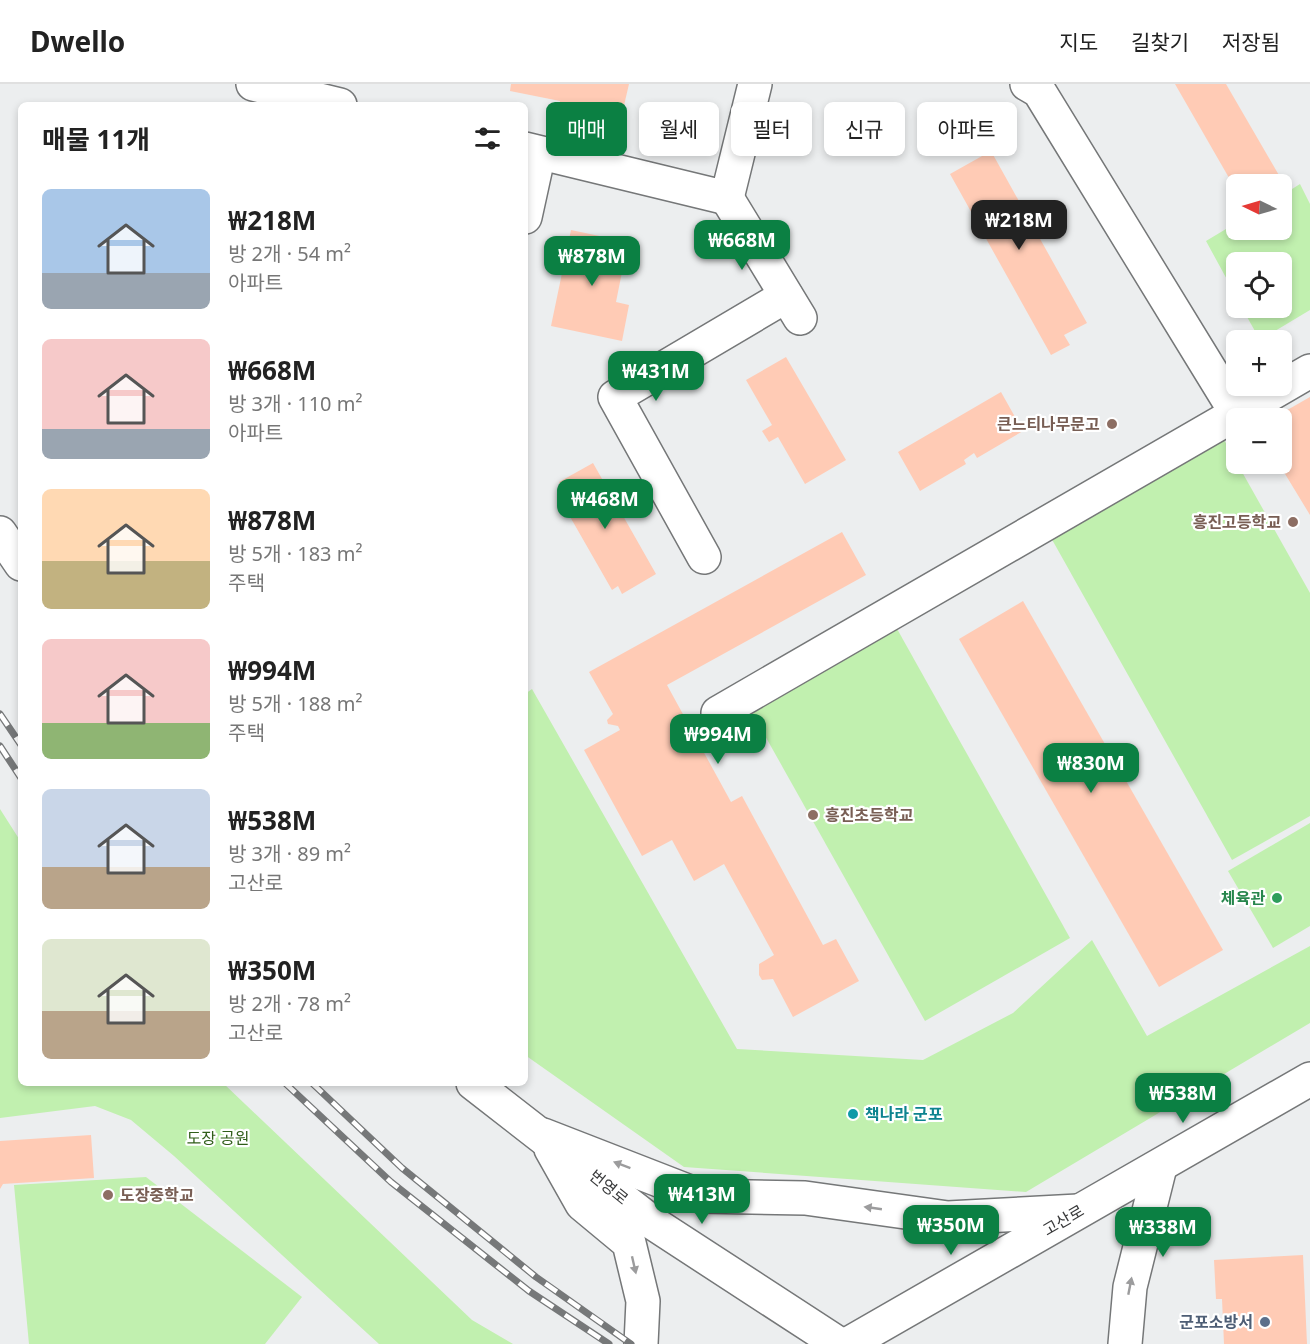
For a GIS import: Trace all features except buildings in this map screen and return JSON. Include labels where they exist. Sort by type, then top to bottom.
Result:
[{"type":"street","points":[[238,102],[243,84]]},
{"type":"street","points":[[253,84],[328,102]]},
{"type":"street","points":[[704,557],[615,397],[793,307],[727,198],[755,84]]},
{"type":"street","points":[[1027,84],[1039,91],[1233,408]]},
{"type":"street","points":[[528,189],[532,151],[727,198]]},
{"type":"street","points":[[1247,408],[1310,371]]},
{"type":"street","points":[[718,713],[1226,420]]},
{"type":"street","points":[[0,533],[18,560]]},
{"type":"street","name":"고산로","points":[[848,1344],[1310,1079]]},
{"type":"street","name":"번영로","points":[[477,1086],[543,1135],[653,1223],[839,1344]]},
{"type":"street","points":[[543,1135],[700,1196],[805,1198],[948,1218],[1078,1211]]},
{"type":"street","points":[[543,1135],[582,1204],[629,1243],[643,1301],[641,1344]]},
{"type":"street","points":[[1125,1344],[1130,1287],[1160,1167]]},
{"type":"green space","points":[[1300,184],[1310,204],[1310,310],[1277,330],[1254,330],[1248,318],[1292,318],[1292,252],[1226,252],[1226,278],[1206,241],[1226,229],[1226,240],[1292,240],[1292,189]]},
{"type":"green space","points":[[1223,438],[1226,443],[1226,474],[1243,474],[1310,593],[1310,816],[1232,860],[1050,536]]},
{"type":"green space","points":[[896,627],[1070,938],[925,1021],[750,709]]},
{"type":"green space","points":[[532,689],[737,1049],[923,1060],[1013,1013],[1092,940],[1147,1036],[1310,946],[1310,1023],[1026,1192],[684,1167],[528,1057],[528,692]]},
{"type":"green space","name":"도장 공원","points":[[0,809],[18,837],[18,1086],[226,1086],[472,1320],[513,1344],[379,1344],[174,1156],[131,1120],[95,1106],[0,1118]]},
{"type":"green space","name":"체육관","points":[[1310,823],[1310,926],[1273,948],[1228,871]]},
{"type":"green space","name":"도장중학교","points":[[146,1177],[302,1297],[265,1344],[29,1344],[14,1185]]},
{"type":"railway","points":[[0,714],[18,741]]},
{"type":"railway","points":[[0,746],[18,773]]},
{"type":"railway","points":[[288,1086],[391,1182],[529,1291],[609,1344]]},
{"type":"railway","points":[[315,1086],[402,1168],[536,1277],[631,1344]]},
{"type":"place","name":"큰느티나무문고","points":[[1112,424]]},
{"type":"place","name":"흥진고등학교","points":[[1293,522]]},
{"type":"place","name":"흥진초등학교","points":[[813,815]]},
{"type":"place","name":"체육관","points":[[1277,898]]},
{"type":"place","name":"책나라 군포","points":[[853,1114]]},
{"type":"place","name":"도장중학교","points":[[108,1195]]},
{"type":"place","name":"군포소방서","points":[[1265,1322]]}]
